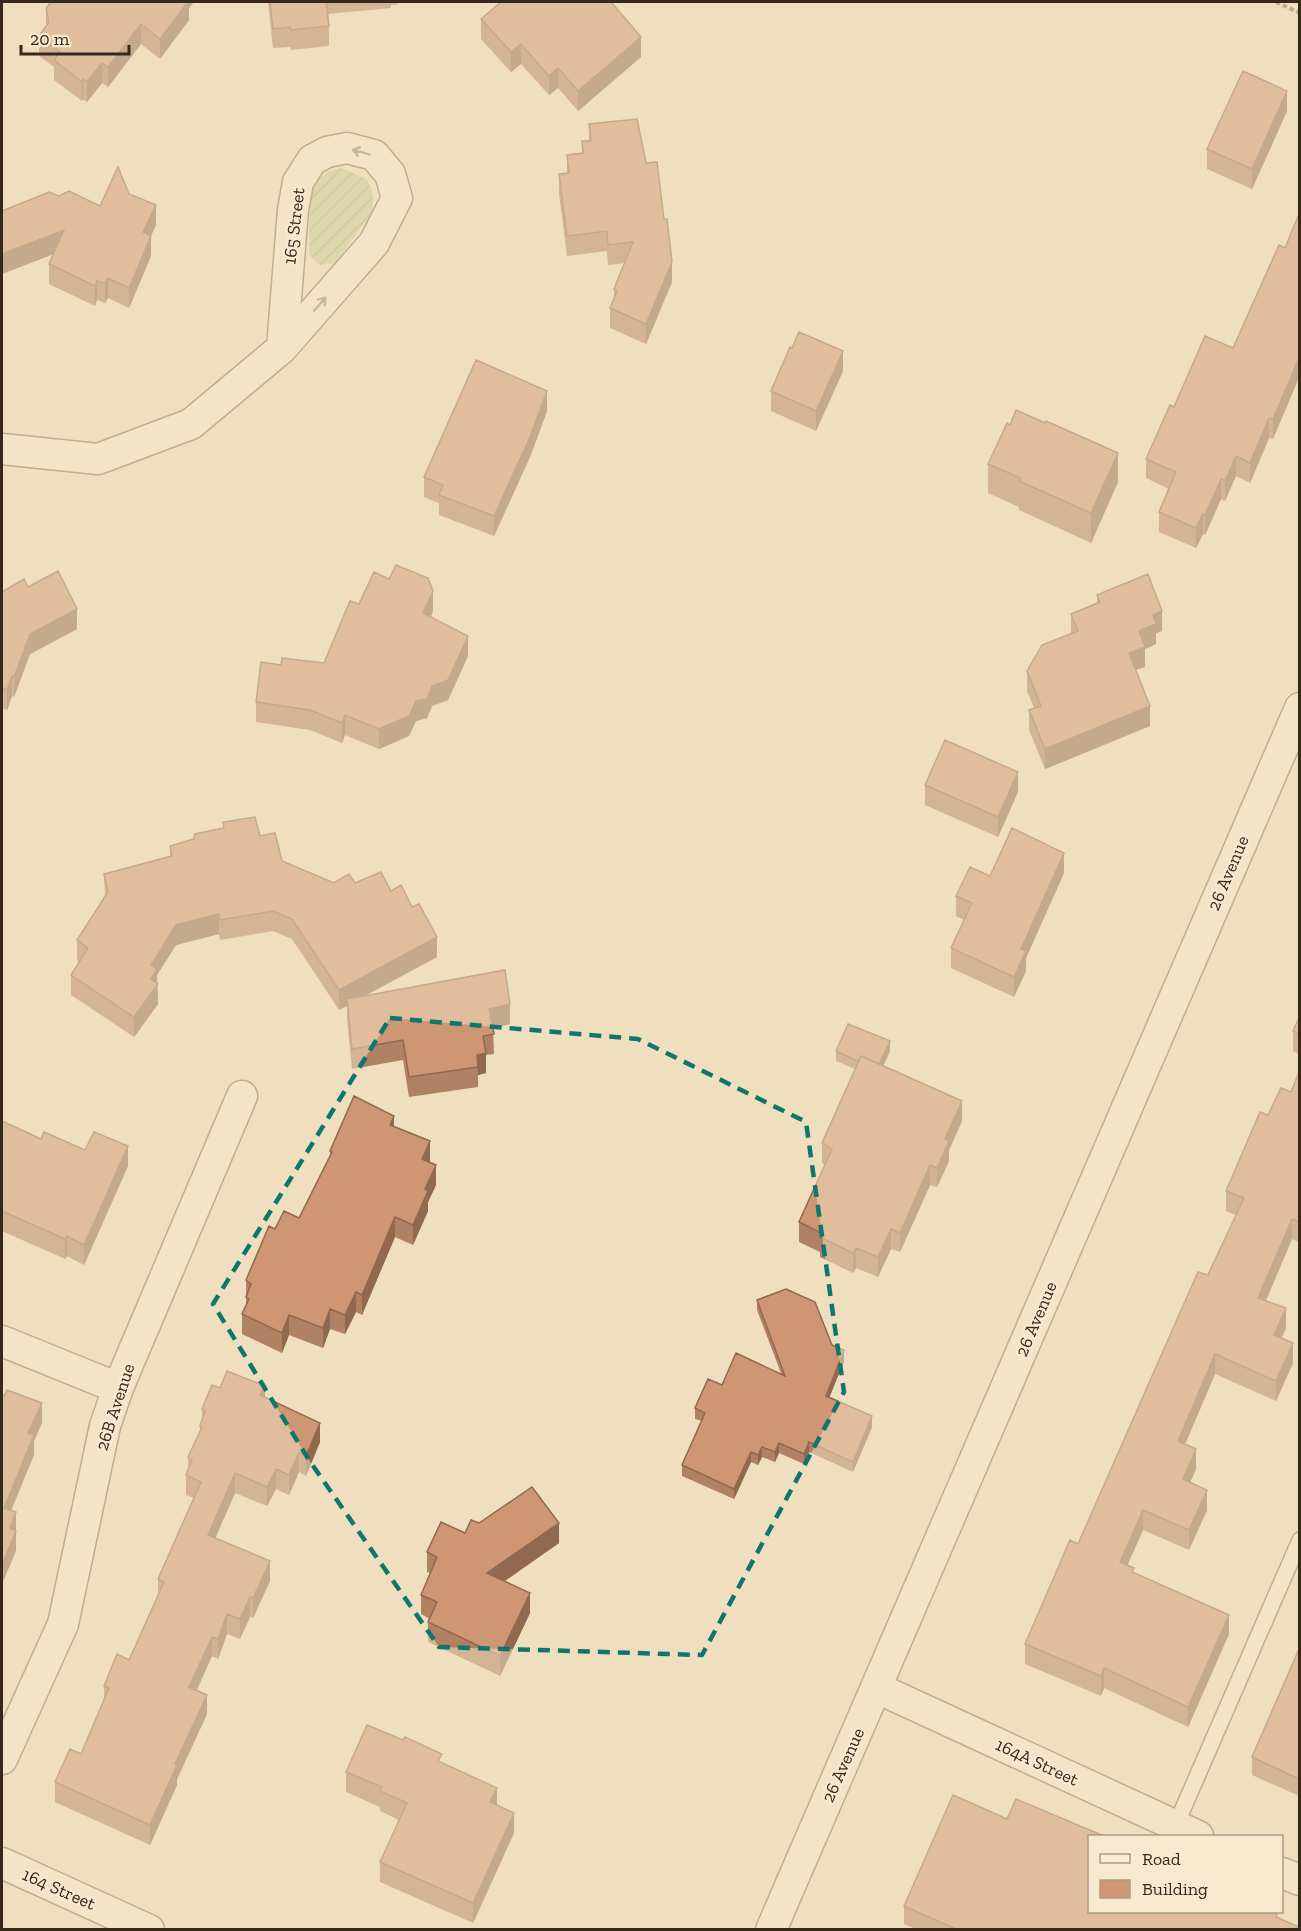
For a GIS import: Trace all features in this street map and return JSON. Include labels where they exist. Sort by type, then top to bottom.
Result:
[{"type":"street","name":"165 Street","points":[[2,448],[98,459],[191,424],[282,348],[374,243],[396,198],[390,174],[374,155],[347,148],[327,152],[312,160],[298,182],[293,210],[282,348]]},
{"type":"street","name":"26 Avenue","points":[[771,1929],[1299,708]]},
{"type":"street","name":"26B Avenue","points":[[2,1759],[63,1624],[105,1426],[118,1388],[242,1096]]},
{"type":"street","points":[[2,1341],[118,1388]]},
{"type":"street","name":"164A Street","points":[[877,1688],[1187,1832]]},
{"type":"street","name":"164 Street","points":[[2,1863],[149,1929]]},
{"type":"street","points":[[1283,1873],[1299,1880]]},
{"type":"lane","points":[[1187,1832],[1299,1539]]},
{"type":"path","points":[[1276,2],[1299,13]]},
{"type":"highlighted area","points":[[390,1018],[638,1039],[806,1122],[844,1392],[702,1655],[439,1647],[309,1460],[213,1304]]},
{"type":"green space","points":[[341,168],[363,177],[368,182],[372,190],[372,212],[335,263],[320,265],[309,255],[310,195],[315,184],[322,177]]},
{"type":"building","points":[[51,2],[188,2],[160,39],[141,24],[108,67],[102,63],[87,82],[83,79],[82,82],[54,60],[60,52],[39,36],[49,22],[46,8]]},
{"type":"building","points":[[270,2],[326,2],[329,26],[291,30],[290,27],[273,29]]},
{"type":"building","points":[[501,2],[611,2],[641,37],[578,91],[558,68],[549,76],[521,44],[511,52],[481,19]]},
{"type":"building","points":[[1243,71],[1287,91],[1252,169],[1207,149]]},
{"type":"building","points":[[637,119],[646,163],[657,162],[672,262],[646,324],[610,308],[617,291],[614,289],[633,242],[608,245],[607,231],[567,236],[559,174],[569,173],[567,155],[583,153],[582,141],[591,141],[589,124]]},
{"type":"building","points":[[118,167],[129,194],[156,205],[143,232],[151,236],[129,288],[108,278],[105,283],[97,281],[95,286],[49,264],[64,230],[2,254],[2,211],[49,192],[59,196],[69,191],[100,206]]},
{"type":"building","points":[[1299,214],[1299,358],[1273,419],[1269,418],[1250,463],[1236,456],[1225,481],[1221,479],[1205,515],[1203,514],[1196,528],[1159,512],[1176,472],[1146,459],[1170,405],[1174,407],[1205,336],[1233,348],[1279,245],[1285,248]]},
{"type":"building","points":[[799,332],[843,351],[816,411],[771,391]]},
{"type":"building","points":[[476,360],[547,391],[530,437],[494,516],[439,495],[443,485],[424,477]]},
{"type":"building","points":[[1016,410],[1118,453],[1091,513],[1019,481],[1021,478],[988,464],[1007,423],[1010,425]]},
{"type":"building","points":[[396,565],[428,578],[433,591],[423,613],[468,636],[448,680],[432,686],[427,699],[416,701],[409,716],[379,729],[345,715],[342,723],[310,710],[256,702],[261,662],[281,665],[282,658],[324,663],[350,601],[359,604],[374,572],[389,579]]},
{"type":"building","points":[[58,571],[77,609],[30,634],[14,677],[12,676],[7,690],[2,688],[2,592],[24,579],[28,587]]},
{"type":"building","points":[[1148,574],[1162,611],[1153,615],[1156,624],[1139,631],[1145,647],[1129,653],[1150,706],[1045,749],[1029,710],[1041,706],[1027,671],[1042,645],[1078,631],[1071,614],[1100,602],[1097,595]]},
{"type":"building","points":[[945,740],[1018,772],[998,817],[925,785]]},
{"type":"building","points":[[255,817],[260,836],[275,833],[282,861],[334,883],[349,874],[355,883],[381,872],[391,891],[401,885],[412,907],[419,904],[437,937],[339,990],[292,919],[273,911],[220,920],[219,914],[176,925],[151,965],[157,969],[151,979],[158,984],[134,1017],[71,975],[88,948],[77,940],[108,892],[104,874],[172,856],[170,846],[194,839],[195,834],[224,828],[223,822]]},
{"type":"building","points":[[1012,828],[1064,853],[1021,949],[1026,951],[1014,977],[951,948],[972,903],[956,896],[970,867],[990,876]]},
{"type":"building","points":[[505,970],[510,1004],[489,1009],[494,1034],[483,1036],[486,1053],[477,1055],[478,1067],[409,1077],[403,1040],[352,1049],[347,999]]},
{"type":"building","points":[[1299,1018],[1299,1034],[1293,1031]]},
{"type":"building","points":[[848,1024],[890,1041],[879,1064],[861,1056],[858,1061],[836,1051]]},
{"type":"building","points":[[861,1056],[962,1101],[945,1139],[949,1141],[937,1168],[930,1165],[900,1233],[891,1229],[878,1257],[856,1248],[853,1253],[820,1237],[821,1233],[799,1222],[832,1149],[822,1143]]},
{"type":"building","points":[[1299,1072],[1299,1222],[1292,1219],[1258,1298],[1286,1308],[1274,1335],[1293,1343],[1276,1381],[1215,1354],[1178,1441],[1196,1449],[1183,1479],[1207,1490],[1189,1530],[1143,1510],[1120,1562],[1134,1568],[1132,1572],[1229,1615],[1188,1707],[1104,1668],[1101,1676],[1025,1644],[1070,1540],[1078,1544],[1198,1272],[1208,1275],[1244,1198],[1226,1191],[1260,1112],[1268,1115],[1281,1088],[1291,1092]]},
{"type":"building","points":[[354,1096],[394,1116],[390,1125],[430,1141],[422,1159],[436,1165],[425,1189],[428,1191],[413,1225],[395,1217],[362,1295],[356,1292],[345,1315],[330,1309],[323,1328],[289,1315],[282,1333],[242,1314],[249,1299],[246,1297],[251,1284],[246,1280],[269,1226],[275,1229],[284,1211],[299,1218],[332,1152],[330,1151]]},
{"type":"building","points":[[2,1121],[41,1139],[44,1132],[85,1150],[94,1132],[128,1146],[84,1245],[67,1236],[65,1239],[2,1211]]},
{"type":"building","points":[[786,1289],[815,1302],[832,1345],[844,1350],[826,1396],[872,1416],[853,1462],[809,1442],[804,1454],[779,1443],[775,1452],[762,1447],[758,1455],[751,1452],[734,1489],[682,1465],[705,1413],[695,1408],[708,1379],[722,1385],[736,1353],[785,1376],[757,1300]]},
{"type":"building","points":[[227,1371],[265,1386],[260,1395],[320,1423],[306,1456],[299,1452],[289,1475],[276,1469],[267,1487],[235,1473],[208,1535],[270,1561],[253,1598],[250,1597],[240,1619],[227,1614],[218,1639],[212,1637],[189,1687],[207,1695],[150,1825],[55,1782],[70,1749],[81,1754],[109,1688],[104,1686],[117,1654],[129,1660],[164,1582],[158,1579],[201,1482],[186,1475],[192,1460],[188,1457],[202,1427],[200,1426],[205,1411],[202,1409],[212,1385],[220,1388]]},
{"type":"building","points":[[7,1390],[42,1403],[28,1433],[34,1435],[4,1508],[16,1512],[10,1528],[16,1531],[2,1564],[2,1395],[4,1396]]},
{"type":"building","points":[[532,1487],[559,1523],[487,1573],[530,1593],[500,1656],[428,1622],[437,1602],[421,1595],[437,1557],[427,1552],[441,1522],[465,1533],[471,1520],[479,1523]]},
{"type":"building","points":[[1299,1649],[1299,1779],[1252,1757]]},
{"type":"building","points":[[367,1725],[403,1740],[405,1737],[442,1754],[438,1761],[497,1788],[490,1802],[514,1813],[473,1903],[380,1862],[407,1803],[380,1791],[382,1787],[346,1772]]},
{"type":"building","points":[[953,1795],[1007,1819],[1016,1799],[1102,1835],[1088,1835],[1088,1913],[1274,1913],[1277,1915],[1276,1917],[1299,1929],[956,1929],[904,1906]]}]
